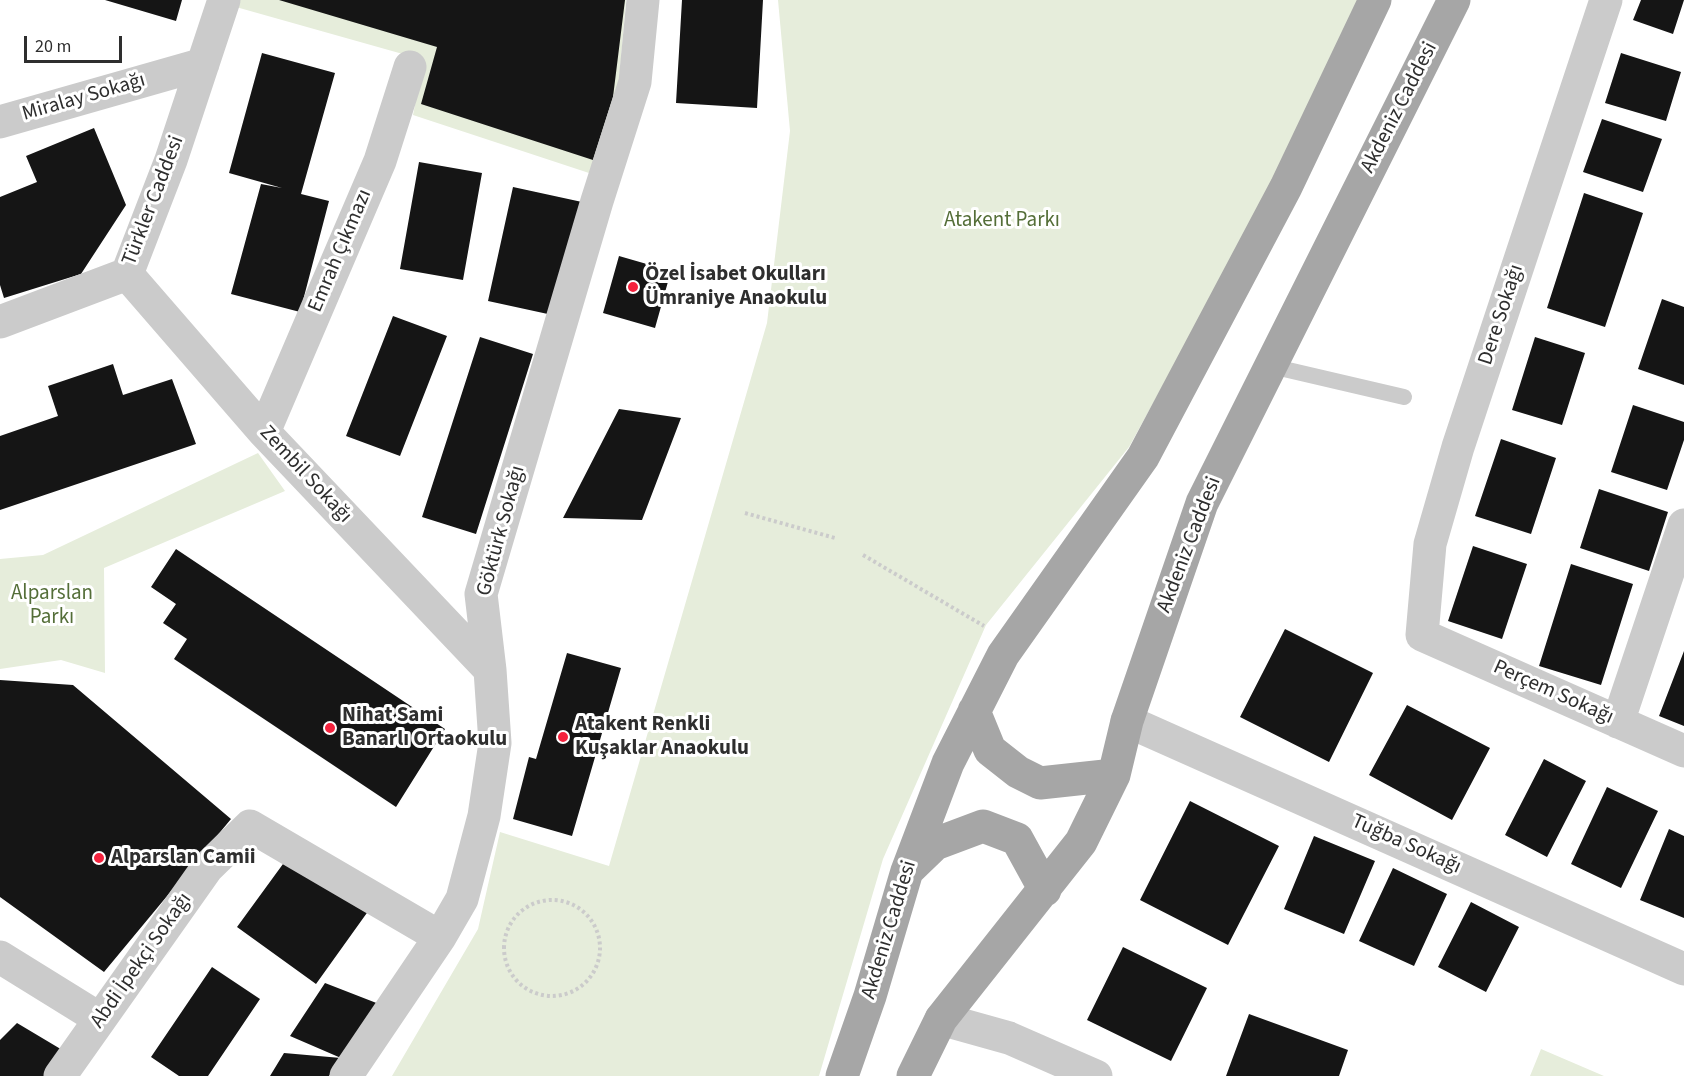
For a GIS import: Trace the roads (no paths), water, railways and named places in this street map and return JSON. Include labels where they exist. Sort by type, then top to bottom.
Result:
[{"type":"main road","name":"Akdeniz Caddesi","points":[[842,1076],[870,996],[907,871],[948,763],[1003,656],[1143,457],[1286,188],[1375,0]]},
{"type":"main road","name":"Akdeniz Caddesi","points":[[913,1076],[941,1019],[1081,842],[1114,776],[1127,722],[1202,503],[1454,0]]},
{"type":"main road","points":[[974,711],[990,750],[1018,772],[1040,783],[1114,776]]},
{"type":"main road","points":[[907,871],[935,844],[983,826],[1017,839],[1045,890]]},
{"type":"street","name":"Türkler Caddesi","points":[[0,322],[127,274],[171,160],[224,0]]},
{"type":"street","name":"Göktürk Sokağı","points":[[346,1076],[440,937],[462,899],[484,816],[495,743],[490,670],[481,594],[597,201],[635,82],[643,0]]},
{"type":"street","name":"Dere Sokağı","points":[[1422,635],[1430,544],[1462,435],[1606,0]]},
{"type":"street","name":"Miralay Sokağı","points":[[0,122],[203,64]]},
{"type":"street","name":"Emrah Çıkmazı","points":[[264,432],[380,161],[410,67]]},
{"type":"street","name":"Zembil Sokağı","points":[[127,274],[264,432],[490,670]]},
{"type":"street","points":[[1618,722],[1684,525]]},
{"type":"street","name":"Perçem Sokağı","points":[[1422,635],[1684,751]]},
{"type":"street","name":"Tuğba Sokağı","points":[[1127,722],[1684,969]]},
{"type":"street","name":"Abdi İpekçi Sokağı","points":[[60,1076],[207,868],[250,826],[440,937]]},
{"type":"street","points":[[0,957],[100,1019]]},
{"type":"street","points":[[941,1019],[1009,1038],[1096,1076]]},
{"type":"lane","points":[[1271,366],[1404,398]]},
{"type":"place","name":"Özel İsabet Okulları Ümraniye Anaokulu","points":[[633,287]]},
{"type":"place","name":"Nihat Sami Banarlı Ortaokulu","points":[[330,728]]},
{"type":"place","name":"Atakent Renkli Kuşaklar Anaokulu","points":[[563,737]]},
{"type":"place","name":"Alparslan Camii","points":[[99,858]]},
{"type":"park label","name":"Atakent Parkı","points":[[1002,221]]},
{"type":"park label","name":"Alparslan Parkı","points":[[52,606]]}]
